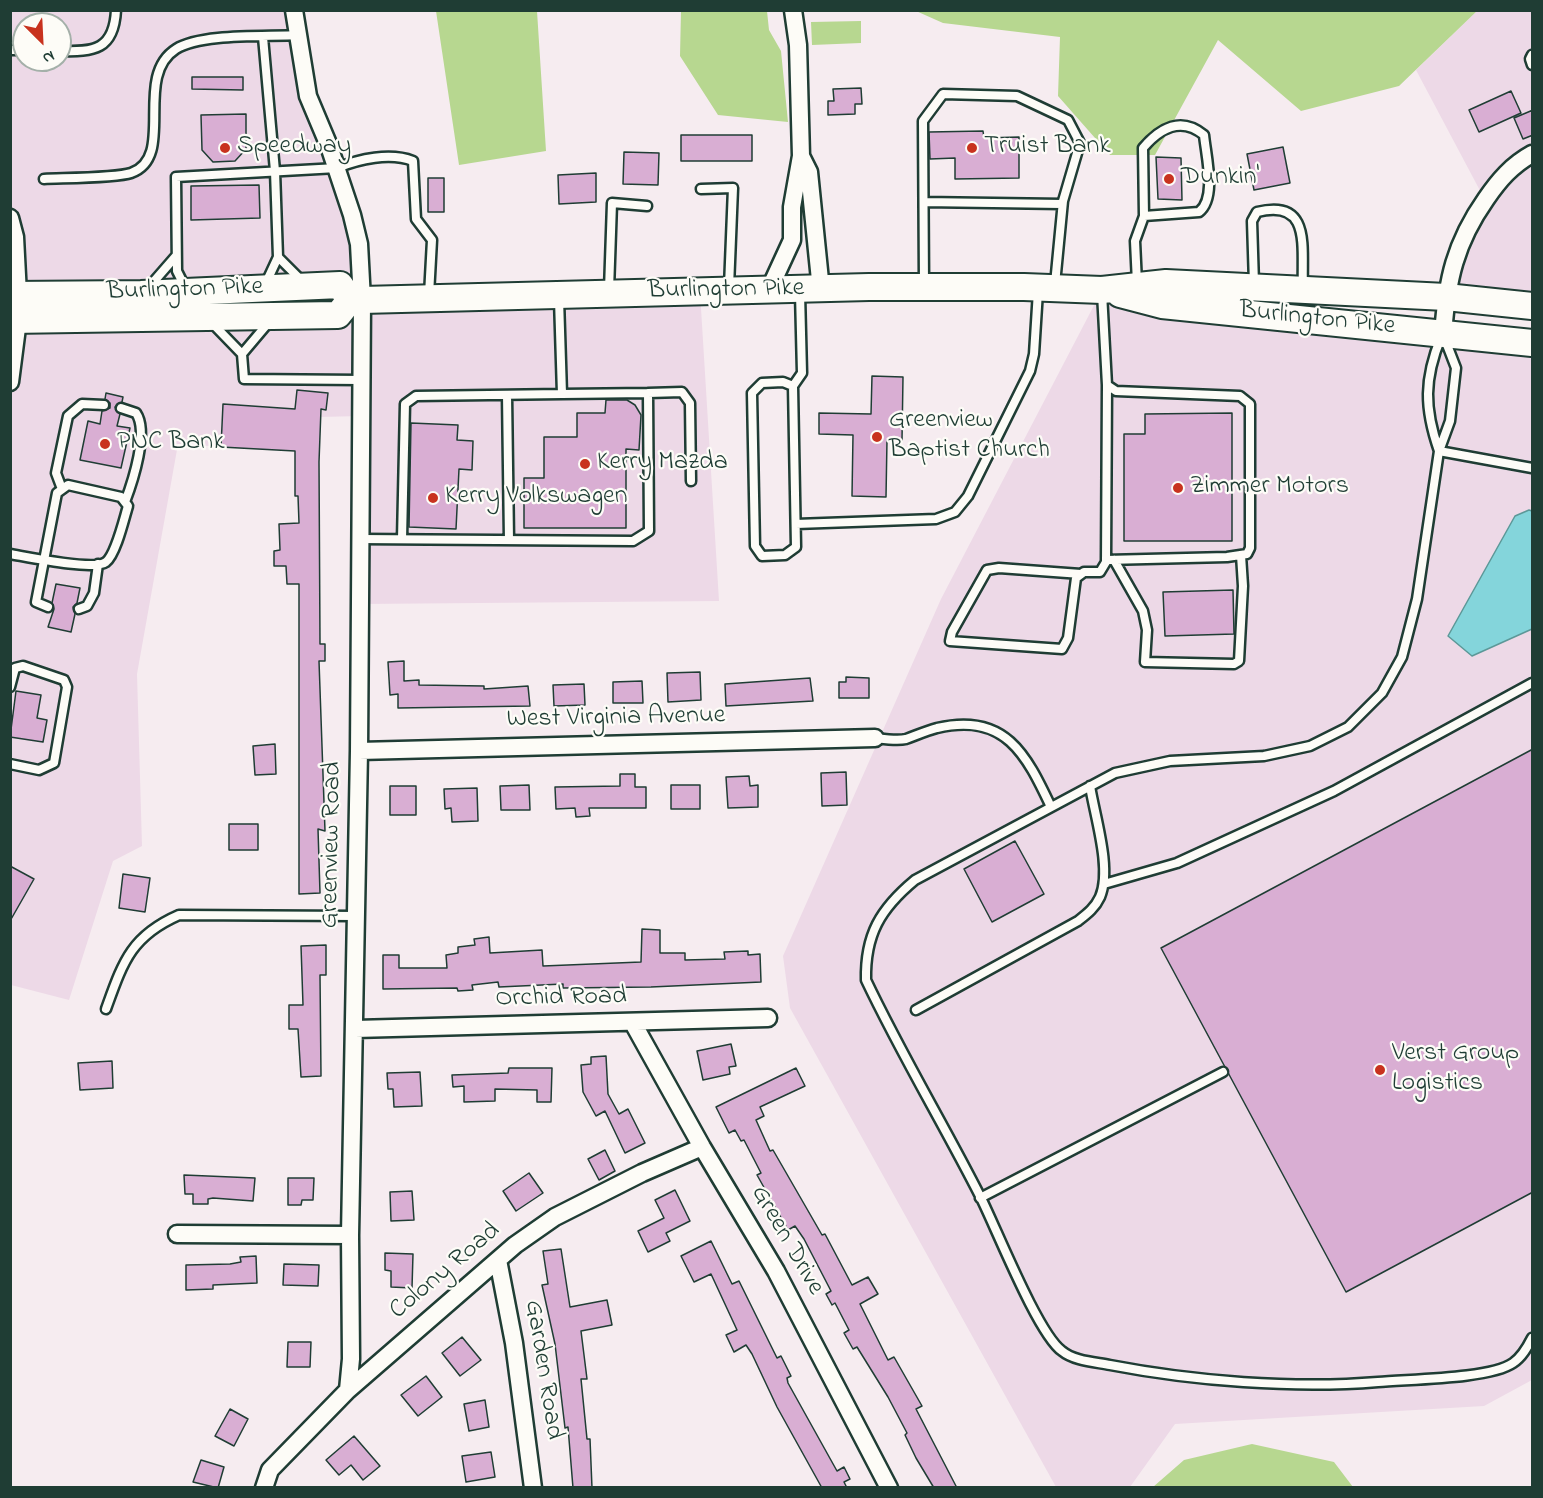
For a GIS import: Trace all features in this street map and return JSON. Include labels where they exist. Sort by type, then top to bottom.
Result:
[{"type":"main road","name":"Burlington Pike","points":[[14,320],[338,315],[356,300],[924,287],[1102,290],[1166,283],[1303,288],[1446,297],[1533,306]]},
{"type":"main road","name":"Burlington Pike","points":[[14,295],[141,294],[340,285],[356,300]]},
{"type":"main road","name":"Burlington Pike","points":[[1102,290],[1162,305],[1533,344]]},
{"type":"street","name":"Greenview Road","points":[[294,10],[308,96],[337,168],[358,244],[356,300],[361,380],[359,752],[350,1235],[351,1359],[348,1390]]},
{"type":"street","points":[[769,290],[792,240],[792,207],[801,156],[798,45],[793,10]]},
{"type":"street","points":[[1443,334],[1446,297],[1453,261],[1473,217],[1510,168],[1533,154]]},
{"type":"street","points":[[801,156],[809,172],[810,290]]},
{"type":"street","points":[[10,218],[15,237],[14,295]]},
{"type":"street","points":[[10,382],[14,320]]},
{"type":"street","name":"West Virginia Avenue","points":[[359,752],[874,738]]},
{"type":"street","name":"Orchid Road","points":[[355,1029],[768,1018]]},
{"type":"street","name":"Green Drive","points":[[633,1023],[702,1147],[776,1271],[888,1488]]},
{"type":"street","name":"Colony Road","points":[[264,1488],[270,1470],[348,1390],[498,1260],[555,1218],[642,1173],[702,1147]]},
{"type":"street","points":[[177,1234],[350,1235]]},
{"type":"street","name":"Garden Road","points":[[498,1260],[514,1343],[533,1488]]},
{"type":"lane","points":[[72,51],[89,52],[105,43],[115,28],[116,10]]},
{"type":"lane","points":[[44,179],[131,173],[146,162],[153,150],[155,81],[161,62],[176,48],[198,40],[298,35]]},
{"type":"lane","points":[[262,37],[275,171],[278,257],[272,274],[263,288]]},
{"type":"lane","points":[[1533,55],[1530,59],[1533,65]]},
{"type":"lane","points":[[796,524],[936,519],[954,512],[968,496],[1030,371],[1062,204],[1080,143],[1068,120],[1017,96],[944,94],[923,120],[924,287]]},
{"type":"lane","points":[[1137,286],[1135,241],[1144,216],[1143,148],[1154,135],[1170,125],[1184,125],[1204,135],[1209,192],[1205,207],[1198,212],[1144,216]]},
{"type":"lane","points":[[188,292],[177,271],[176,177],[337,168],[352,162],[404,157],[413,161],[416,219],[432,240],[429,298]]},
{"type":"lane","points":[[701,189],[733,188],[729,291]]},
{"type":"lane","points":[[924,202],[1062,204]]},
{"type":"lane","points":[[609,294],[612,203],[647,206]]},
{"type":"lane","points":[[1254,286],[1251,221],[1257,212],[1271,208],[1289,211],[1296,217],[1300,228],[1303,288]]},
{"type":"lane","points":[[141,294],[159,278],[176,256]]},
{"type":"lane","points":[[278,257],[297,277],[311,286]]},
{"type":"lane","points":[[794,386],[783,382],[762,383],[752,393],[755,546],[762,556],[785,555],[796,547],[794,386],[802,373],[810,290]]},
{"type":"lane","points":[[1102,290],[1107,385],[1110,560],[1143,611],[1147,630],[1145,662],[1233,664],[1239,661],[1242,628],[1241,555]]},
{"type":"lane","points":[[558,295],[562,394]]},
{"type":"lane","points":[[242,354],[274,316]]},
{"type":"lane","points":[[206,317],[242,354],[244,379],[361,380]]},
{"type":"lane","points":[[1439,451],[1427,417],[1431,363],[1443,334]]},
{"type":"lane","points":[[1443,334],[1456,368],[1450,421],[1439,451],[1417,599],[1402,657],[1382,693],[1348,727],[1310,746],[1264,756],[1170,761],[1115,772],[915,880],[894,897],[879,918],[869,941],[866,980],[980,1198],[1045,1331],[1062,1351],[1083,1360],[1136,1370],[1247,1381],[1353,1384],[1477,1374],[1502,1368],[1513,1364],[1525,1352],[1533,1338]]},
{"type":"lane","points":[[1081,574],[1076,578],[1068,638],[1062,649],[950,641],[952,632],[987,570],[999,568],[1081,574],[1100,572],[1110,560],[1241,555],[1247,554],[1250,548],[1250,404],[1240,396],[1116,391],[1107,385]]},
{"type":"lane","points":[[402,539],[405,404],[416,396],[682,392],[690,403],[691,481]]},
{"type":"lane","points":[[360,539],[633,541],[648,531],[648,393]]},
{"type":"lane","points":[[507,395],[509,540]]},
{"type":"lane","points":[[62,489],[56,473],[68,416],[76,406],[82,404],[104,405]]},
{"type":"lane","points":[[121,408],[136,413],[142,426],[134,476],[125,502]]},
{"type":"lane","points":[[1439,451],[1533,468]]},
{"type":"lane","points":[[10,554],[45,559],[105,564],[111,556],[128,506],[121,497],[68,485],[57,492],[45,559],[36,602],[48,606]]},
{"type":"lane","points":[[79,609],[87,606],[94,593],[99,564]]},
{"type":"lane","points":[[10,687],[15,668],[23,666],[64,680],[68,687],[54,763],[39,771],[10,764]]},
{"type":"lane","points":[[1104,884],[1177,863],[1324,795],[1533,683]]},
{"type":"lane","points":[[874,738],[904,740],[939,727],[970,726],[999,731],[1016,745],[1039,782],[1051,807]]},
{"type":"lane","points":[[916,1010],[1078,921],[1094,908],[1104,884],[1105,872],[1090,786]]},
{"type":"lane","points":[[106,1008],[123,963],[140,939],[165,921],[179,915],[357,916]]},
{"type":"lane","points":[[980,1198],[1223,1072]]},
{"type":"shaded area","points":[[10,11],[294,11],[329,146],[363,300],[700,292],[719,601],[360,604],[361,416],[276,418],[274,450],[178,444],[137,674],[142,846],[113,861],[69,1000],[11,985]]},
{"type":"shaded area","points":[[1477,11],[1532,11],[1532,306],[1446,297],[1485,200],[1416,70]]},
{"type":"shaded area","points":[[1102,290],[1532,343],[1532,1380],[1484,1406],[1175,1424],[1130,1487],[1056,1487],[790,1008],[783,956],[941,599]]},
{"type":"green space","points":[[436,11],[537,11],[546,151],[459,165]]},
{"type":"green space","points":[[681,11],[767,11],[769,30],[781,51],[788,122],[718,115],[680,56]]},
{"type":"green space","points":[[916,11],[1477,11],[1399,86],[1301,111],[1218,40],[1155,155],[1110,155],[1058,96],[1060,37],[943,23]]},
{"type":"green space","points":[[861,21],[861,43],[812,45],[811,22]]},
{"type":"green space","points":[[1252,1444],[1334,1462],[1353,1487],[1153,1487],[1184,1460]]},
{"type":"water","points":[[1529,510],[1532,511],[1532,629],[1472,656],[1448,636],[1515,516]]},
{"type":"building","points":[[192,77],[243,77],[243,90],[192,89]]},
{"type":"building","points":[[861,88],[862,104],[855,104],[855,114],[828,115],[828,101],[834,101],[833,89]]},
{"type":"building","points":[[1511,91],[1521,113],[1479,132],[1469,110]]},
{"type":"building","points":[[1533,110],[1533,135],[1523,139],[1514,118]]},
{"type":"building","points":[[246,114],[246,149],[235,161],[213,162],[202,150],[201,115]]},
{"type":"building","name":"Truist Bank","points":[[983,131],[984,138],[1019,137],[1019,178],[955,179],[955,158],[930,159],[929,132]]},
{"type":"building","points":[[681,135],[752,135],[752,161],[681,161]]},
{"type":"building","points":[[1283,147],[1290,183],[1254,190],[1247,154]]},
{"type":"building","points":[[624,152],[659,153],[658,185],[623,184]]},
{"type":"building","name":"Dunkin'","points":[[1156,157],[1181,158],[1182,200],[1158,199]]},
{"type":"building","points":[[596,173],[596,202],[559,204],[558,175]]},
{"type":"building","points":[[428,178],[444,178],[444,212],[428,212]]},
{"type":"building","points":[[259,185],[260,218],[191,220],[191,186]]},
{"type":"building","name":"Greenview Baptist Church","points":[[872,376],[903,377],[902,440],[887,440],[886,497],[852,496],[853,435],[819,434],[819,413],[871,414]]},
{"type":"building","points":[[297,390],[328,393],[326,410],[321,409],[319,462],[320,644],[325,644],[325,661],[319,661],[325,831],[318,829],[320,893],[299,894],[299,584],[287,584],[286,566],[274,566],[274,551],[280,550],[279,524],[299,523],[298,496],[295,496],[295,451],[221,447],[223,404],[295,409]]},
{"type":"building","name":"PNC Bank","points":[[106,393],[123,397],[122,402],[115,407],[120,414],[117,426],[130,428],[121,468],[80,460],[88,421],[100,424],[102,411],[110,408],[110,403],[105,399]]},
{"type":"building","name":"Kerry Mazda","points":[[606,400],[627,400],[635,405],[641,415],[639,450],[626,449],[626,528],[524,528],[524,478],[544,478],[544,437],[577,437],[577,413],[605,413]]},
{"type":"building","name":"Zimmer Motors","points":[[1232,413],[1232,541],[1124,541],[1124,434],[1145,434],[1145,414]]},
{"type":"building","name":"Kerry Volkswagen","points":[[411,423],[458,425],[457,440],[473,441],[472,470],[459,469],[456,529],[409,527]]},
{"type":"building","points":[[56,584],[80,588],[77,603],[73,607],[75,614],[71,632],[48,627],[54,609],[52,603]]},
{"type":"building","points":[[1233,590],[1234,634],[1165,636],[1163,592]]},
{"type":"building","points":[[404,661],[404,681],[419,680],[419,685],[484,686],[484,689],[528,686],[530,706],[398,708],[398,694],[390,695],[388,662]]},
{"type":"building","points":[[700,672],[701,700],[668,702],[667,673]]},
{"type":"building","points":[[846,677],[869,678],[869,698],[839,698],[839,682],[846,682]]},
{"type":"building","points":[[810,678],[813,701],[726,706],[725,684]]},
{"type":"building","points":[[642,681],[643,703],[613,703],[613,682]]},
{"type":"building","points":[[584,684],[585,705],[554,706],[553,685]]},
{"type":"building","points":[[16,691],[41,695],[37,718],[47,720],[43,742],[10,737]]},
{"type":"building","points":[[275,744],[276,774],[255,775],[253,746]]},
{"type":"building","name":"Verst Group Logistics","points":[[1533,749],[1533,1192],[1346,1292],[1161,948]]},
{"type":"building","points":[[846,772],[847,805],[822,806],[821,773]]},
{"type":"building","points":[[620,774],[635,774],[635,787],[646,787],[646,808],[589,808],[590,816],[576,817],[575,808],[556,809],[555,787],[620,786]]},
{"type":"building","points":[[749,776],[750,786],[758,785],[758,807],[728,808],[726,777]]},
{"type":"building","points":[[529,785],[530,810],[501,810],[500,786]]},
{"type":"building","points":[[671,785],[700,785],[700,809],[671,809]]},
{"type":"building","points":[[390,786],[416,786],[416,815],[390,815]]},
{"type":"building","points":[[477,788],[478,821],[452,822],[451,808],[445,809],[444,789]]},
{"type":"building","points":[[229,824],[258,824],[258,850],[229,850]]},
{"type":"building","points":[[1015,841],[1044,894],[992,922],[964,869]]},
{"type":"building","points":[[10,866],[34,879],[10,921]]},
{"type":"building","points":[[123,874],[150,878],[145,912],[119,908]]},
{"type":"building","points":[[642,929],[660,930],[660,953],[685,953],[685,960],[725,959],[724,952],[748,951],[748,955],[760,954],[761,982],[563,988],[563,984],[499,987],[498,982],[472,985],[473,990],[458,991],[457,988],[383,989],[383,955],[399,955],[399,968],[447,968],[446,955],[458,953],[458,947],[475,945],[474,939],[489,937],[490,953],[542,950],[543,966],[641,962]]},
{"type":"building","points":[[326,945],[326,975],[320,975],[321,1076],[301,1077],[298,1029],[289,1029],[289,1005],[303,1005],[301,946]]},
{"type":"building","points":[[731,1044],[736,1066],[729,1067],[730,1074],[703,1080],[697,1051]]},
{"type":"building","points":[[606,1056],[608,1094],[619,1114],[628,1109],[645,1143],[625,1153],[605,1111],[596,1116],[583,1092],[581,1065],[591,1064],[591,1057]]},
{"type":"building","points":[[112,1061],[113,1088],[80,1090],[78,1063]]},
{"type":"building","points":[[509,1068],[552,1068],[551,1102],[537,1102],[537,1090],[495,1089],[495,1101],[464,1102],[464,1086],[453,1087],[452,1075],[508,1073]]},
{"type":"building","points":[[796,1068],[805,1086],[760,1107],[764,1116],[756,1120],[770,1151],[773,1150],[822,1235],[825,1234],[852,1285],[868,1277],[878,1294],[860,1304],[888,1360],[894,1357],[922,1406],[916,1409],[957,1488],[934,1488],[916,1458],[905,1435],[907,1433],[888,1397],[857,1347],[853,1349],[844,1333],[849,1330],[835,1303],[832,1305],[826,1294],[831,1291],[804,1239],[795,1226],[788,1230],[757,1175],[761,1173],[744,1140],[741,1141],[735,1130],[729,1133],[716,1107]]},
{"type":"building","points":[[420,1072],[422,1106],[394,1107],[393,1089],[388,1089],[387,1073]]},
{"type":"building","points":[[605,1150],[615,1171],[599,1180],[588,1159]]},
{"type":"building","points":[[529,1173],[543,1193],[516,1211],[503,1191]]},
{"type":"building","points":[[184,1175],[255,1178],[253,1201],[213,1198],[208,1199],[208,1204],[193,1204],[193,1194],[185,1194]]},
{"type":"building","points":[[288,1178],[314,1178],[313,1200],[302,1200],[301,1205],[288,1205]]},
{"type":"building","points":[[675,1190],[690,1221],[666,1233],[670,1241],[648,1252],[638,1231],[664,1218],[655,1200]]},
{"type":"building","points":[[412,1191],[414,1220],[391,1221],[390,1192]]},
{"type":"building","points":[[711,1241],[732,1284],[739,1281],[777,1358],[781,1356],[791,1376],[787,1378],[788,1383],[837,1471],[844,1467],[850,1479],[844,1482],[847,1488],[822,1488],[777,1407],[752,1354],[746,1345],[734,1352],[726,1335],[737,1330],[711,1274],[694,1282],[681,1256]]},
{"type":"building","points":[[561,1249],[570,1307],[607,1300],[612,1325],[581,1331],[587,1379],[581,1379],[587,1439],[590,1439],[592,1488],[573,1488],[568,1427],[565,1428],[555,1344],[542,1285],[548,1284],[543,1251]]},
{"type":"building","points":[[385,1253],[413,1254],[412,1288],[391,1287],[391,1271],[385,1270]]},
{"type":"building","points":[[256,1256],[257,1283],[213,1285],[213,1289],[186,1290],[186,1265],[230,1264],[241,1262],[240,1257]]},
{"type":"building","points":[[284,1264],[319,1265],[318,1286],[283,1285]]},
{"type":"building","points":[[462,1337],[481,1360],[460,1376],[442,1353]]},
{"type":"building","points":[[288,1342],[311,1342],[310,1367],[287,1367]]},
{"type":"building","points":[[426,1376],[442,1397],[418,1416],[401,1395]]},
{"type":"building","points":[[485,1400],[489,1427],[469,1431],[464,1404]]},
{"type":"building","points":[[230,1409],[248,1419],[234,1446],[215,1436]]},
{"type":"building","points":[[354,1436],[380,1466],[363,1480],[351,1465],[339,1475],[326,1460]]},
{"type":"building","points":[[491,1452],[495,1477],[466,1482],[462,1456]]},
{"type":"building","points":[[201,1460],[224,1467],[218,1488],[193,1482]]},
{"type":"place","name":"Speedway","points":[[225,148]]},
{"type":"place","name":"Truist Bank","points":[[972,148]]},
{"type":"place","name":"Dunkin'","points":[[1169,179]]},
{"type":"place","name":"Greenview Baptist Church","points":[[877,437]]},
{"type":"place","name":"PNC Bank","points":[[105,444]]},
{"type":"place","name":"Kerry Mazda","points":[[585,464]]},
{"type":"place","name":"Zimmer Motors","points":[[1178,488]]},
{"type":"place","name":"Kerry Volkswagen","points":[[433,498]]},
{"type":"place","name":"Verst Group Logistics","points":[[1380,1070]]}]
